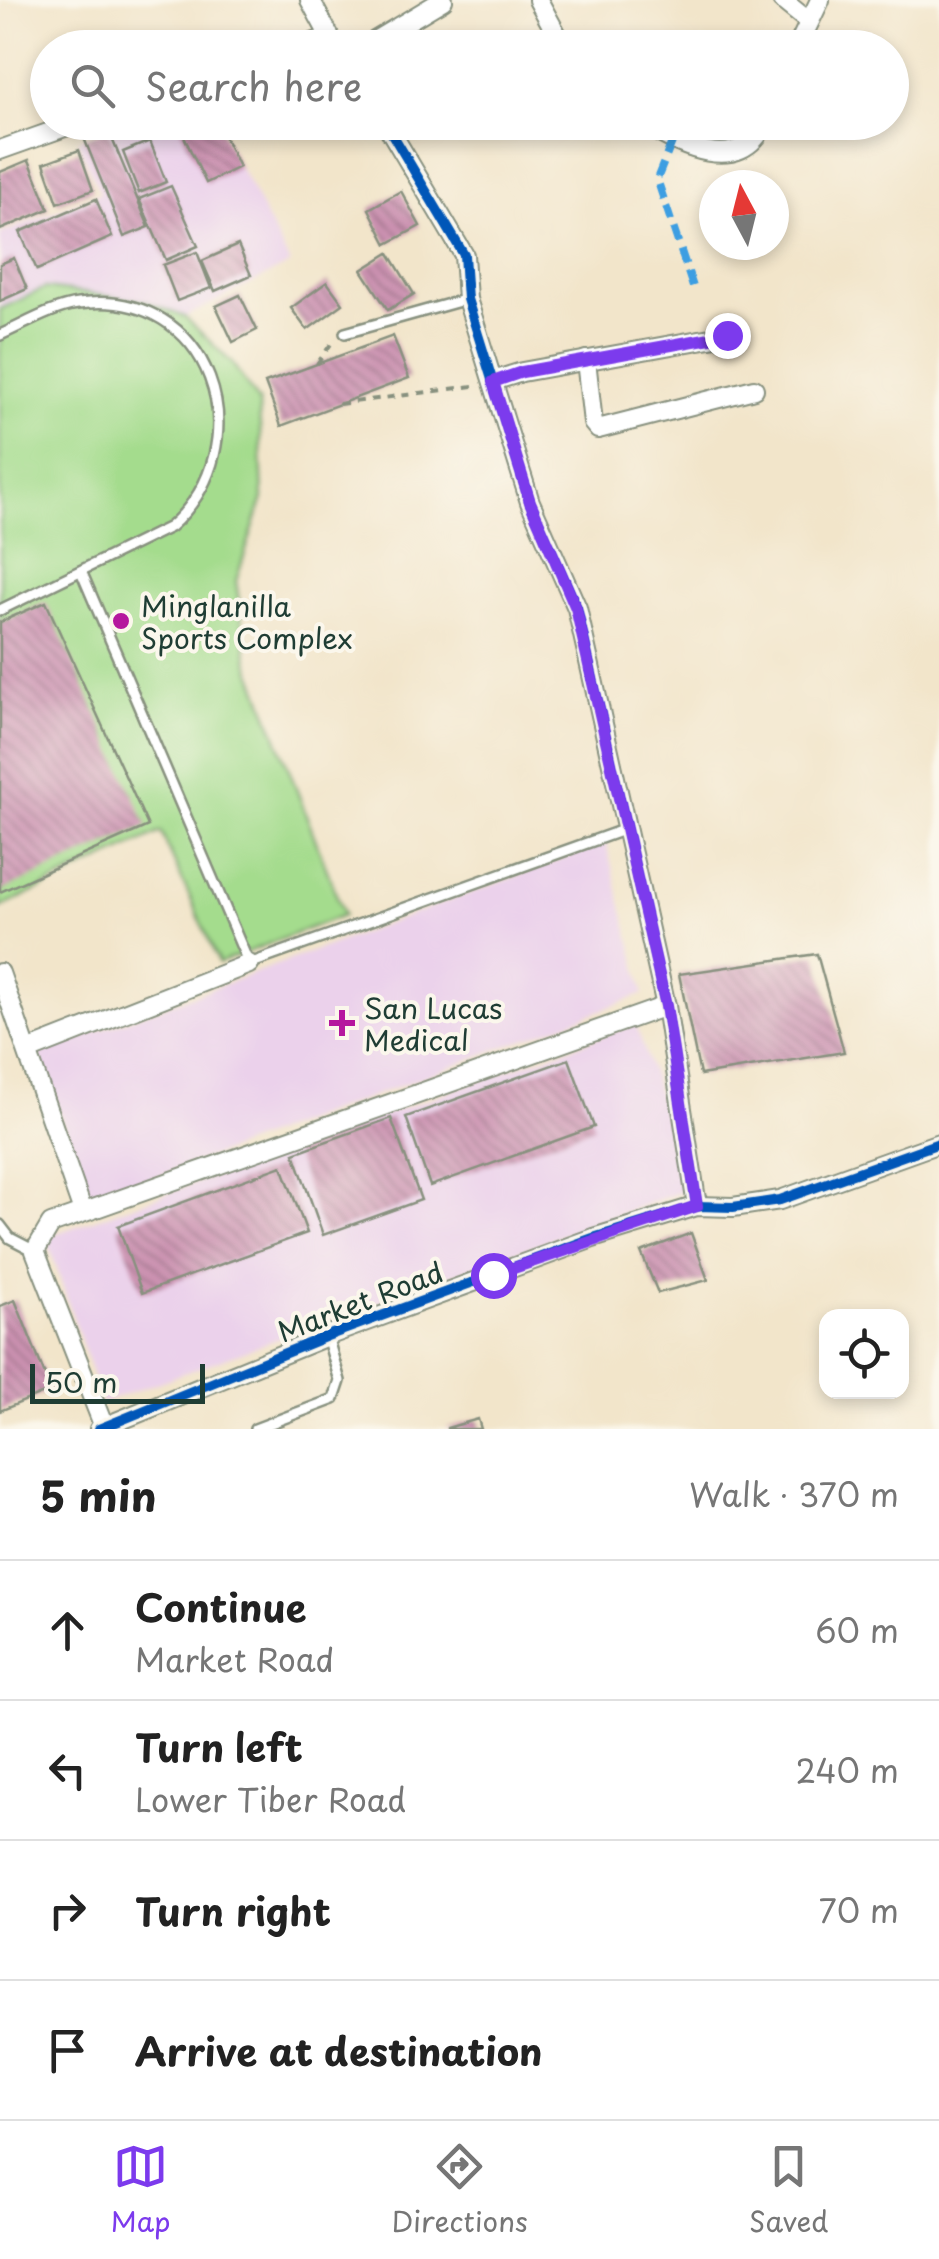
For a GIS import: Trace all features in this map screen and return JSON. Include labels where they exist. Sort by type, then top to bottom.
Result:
[{"type":"street","points":[[310,0],[326,30]]},
{"type":"street","points":[[393,30],[443,0]]},
{"type":"street","points":[[538,0],[554,30]]},
{"type":"street","points":[[782,0],[808,21]]},
{"type":"street","points":[[804,30],[820,0]]},
{"type":"street","points":[[0,150],[30,139]]},
{"type":"street","points":[[396,140],[464,255],[467,299],[530,502],[576,608],[629,828],[666,1006],[697,1206]]},
{"type":"street","points":[[669,140],[709,154],[736,151],[751,140]]},
{"type":"street","points":[[493,382],[586,360],[727,335]]},
{"type":"street","points":[[586,360],[593,423],[598,429],[754,389]]},
{"type":"street","points":[[30,1050],[249,964]]},
{"type":"street","points":[[0,974],[30,1050],[82,1210]]},
{"type":"street","points":[[103,1428],[35,1251],[51,1224],[666,1006]]},
{"type":"street","name":"Market Road","points":[[103,1428],[327,1336],[593,1238],[697,1206],[732,1207],[780,1200],[939,1143]]},
{"type":"lane","points":[[345,333],[467,299]]},
{"type":"lane","points":[[0,335],[77,304],[142,312],[182,331],[201,354],[219,415],[218,448],[206,484],[190,509],[170,526],[0,610]]},
{"type":"lane","points":[[80,572],[249,964],[629,828]]},
{"type":"lane","points":[[0,1225],[10,1238],[35,1251]]},
{"type":"lane","points":[[255,1429],[334,1399],[340,1381],[327,1336]]},
{"type":"path","points":[[317,364],[333,341],[345,333]]},
{"type":"path","points":[[339,404],[493,382]]},
{"type":"shaded area","points":[[77,140],[226,140],[290,264],[185,317],[144,301],[46,288],[0,309],[0,234],[100,193]]},
{"type":"shaded area","name":"San Lucas Medical","points":[[606,843],[644,994],[91,1202],[38,1053]]},
{"type":"shaded area","points":[[636,1024],[688,1189],[102,1403],[46,1237]]},
{"type":"green space","name":"Minglanilla Sports Complex","points":[[45,288],[144,301],[185,317],[232,363],[259,403],[263,498],[236,581],[248,661],[344,915],[219,963],[161,832],[0,908],[0,309]]},
{"type":"building","points":[[85,140],[113,140],[149,227],[124,237]]},
{"type":"building","points":[[186,140],[226,140],[239,167],[206,183]]},
{"type":"building","points":[[150,141],[166,182],[139,193],[123,152]]},
{"type":"building","points":[[79,150],[93,190],[58,203],[44,163]]},
{"type":"building","points":[[29,160],[49,209],[0,230],[0,172]]},
{"type":"building","points":[[171,186],[198,246],[166,260],[139,199]]},
{"type":"building","points":[[401,191],[420,226],[387,244],[369,209]]},
{"type":"building","points":[[96,199],[112,237],[37,270],[20,232]]},
{"type":"building","points":[[238,245],[251,275],[215,291],[202,261]]},
{"type":"building","points":[[197,252],[211,288],[177,301],[163,265]]},
{"type":"building","points":[[389,253],[414,294],[388,310],[362,270]]},
{"type":"building","points":[[14,258],[27,289],[0,301],[0,264]]},
{"type":"building","points":[[327,282],[343,304],[307,330],[291,308]]},
{"type":"building","points":[[240,295],[257,330],[233,342],[216,306]]},
{"type":"building","points":[[393,336],[409,378],[281,426],[265,383]]},
{"type":"building","points":[[46,602],[148,826],[0,892],[0,622]]},
{"type":"building","points":[[817,954],[844,1052],[700,1075],[679,974]]},
{"type":"building","points":[[569,1059],[594,1127],[430,1186],[406,1117]]},
{"type":"building","points":[[391,1118],[421,1200],[323,1235],[294,1153]]},
{"type":"building","points":[[282,1166],[307,1233],[142,1293],[118,1226]]},
{"type":"building","points":[[691,1233],[708,1280],[658,1293],[641,1252]]},
{"type":"building","points":[[15,1300],[51,1390],[0,1411],[0,1306]]},
{"type":"building","points":[[478,1419],[481,1429],[447,1429],[447,1428]]},
{"type":"marked path","points":[[672,142],[657,179],[695,293]]},
{"type":"cycle path","points":[[396,140],[464,255],[467,299],[530,502],[577,608],[666,1006],[697,1206]]},
{"type":"cycle path","points":[[99,1429],[327,1336],[593,1238],[697,1206],[733,1207],[780,1200],[939,1143]]},
{"type":"place","name":"Minglanilla Sports Complex","points":[[121,621]]},
{"type":"place","name":"San Lucas Medical","points":[[342,1023]]},
{"type":"route","points":[[493,1275],[593,1238],[697,1206],[666,1006],[623,798],[576,608],[530,502],[493,382],[522,372],[727,335]]}]
